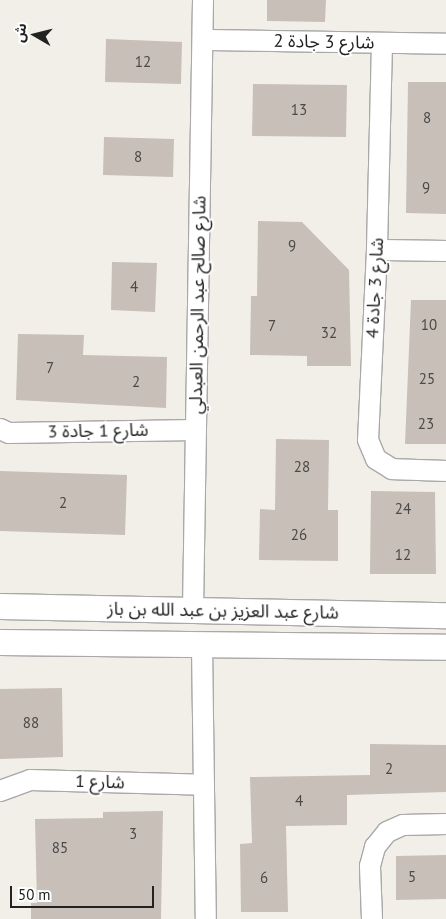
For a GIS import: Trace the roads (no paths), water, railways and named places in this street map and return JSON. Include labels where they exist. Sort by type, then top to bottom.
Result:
[{"type":"street","name":"شارع صالح عبد الرحمن العبدلي","points":[[194,610],[203,0]]},
{"type":"street","name":"شارع 3 جادة 2","points":[[203,40],[446,44]]},
{"type":"street","name":"شارع 3 جادة 4","points":[[382,42],[378,250],[368,440],[376,459],[392,468],[446,471]]},
{"type":"street","points":[[378,250],[446,251]]},
{"type":"street","name":"شارع 1 جادة 3","points":[[0,429],[9,433],[196,430]]},
{"type":"street","name":"شارع عبد العزيز بن عبد الله بن باز","points":[[0,606],[446,615]]},
{"type":"street","name":"شارع عبد العزيز بن عبد الله بن باز","points":[[0,642],[202,646],[446,647]]},
{"type":"street","points":[[202,646],[206,919]]},
{"type":"street","name":"شارع 1","points":[[0,791],[30,780],[204,785]]},
{"type":"street","points":[[372,919],[370,866],[375,847],[381,839],[387,832],[402,825],[446,824]]}]
